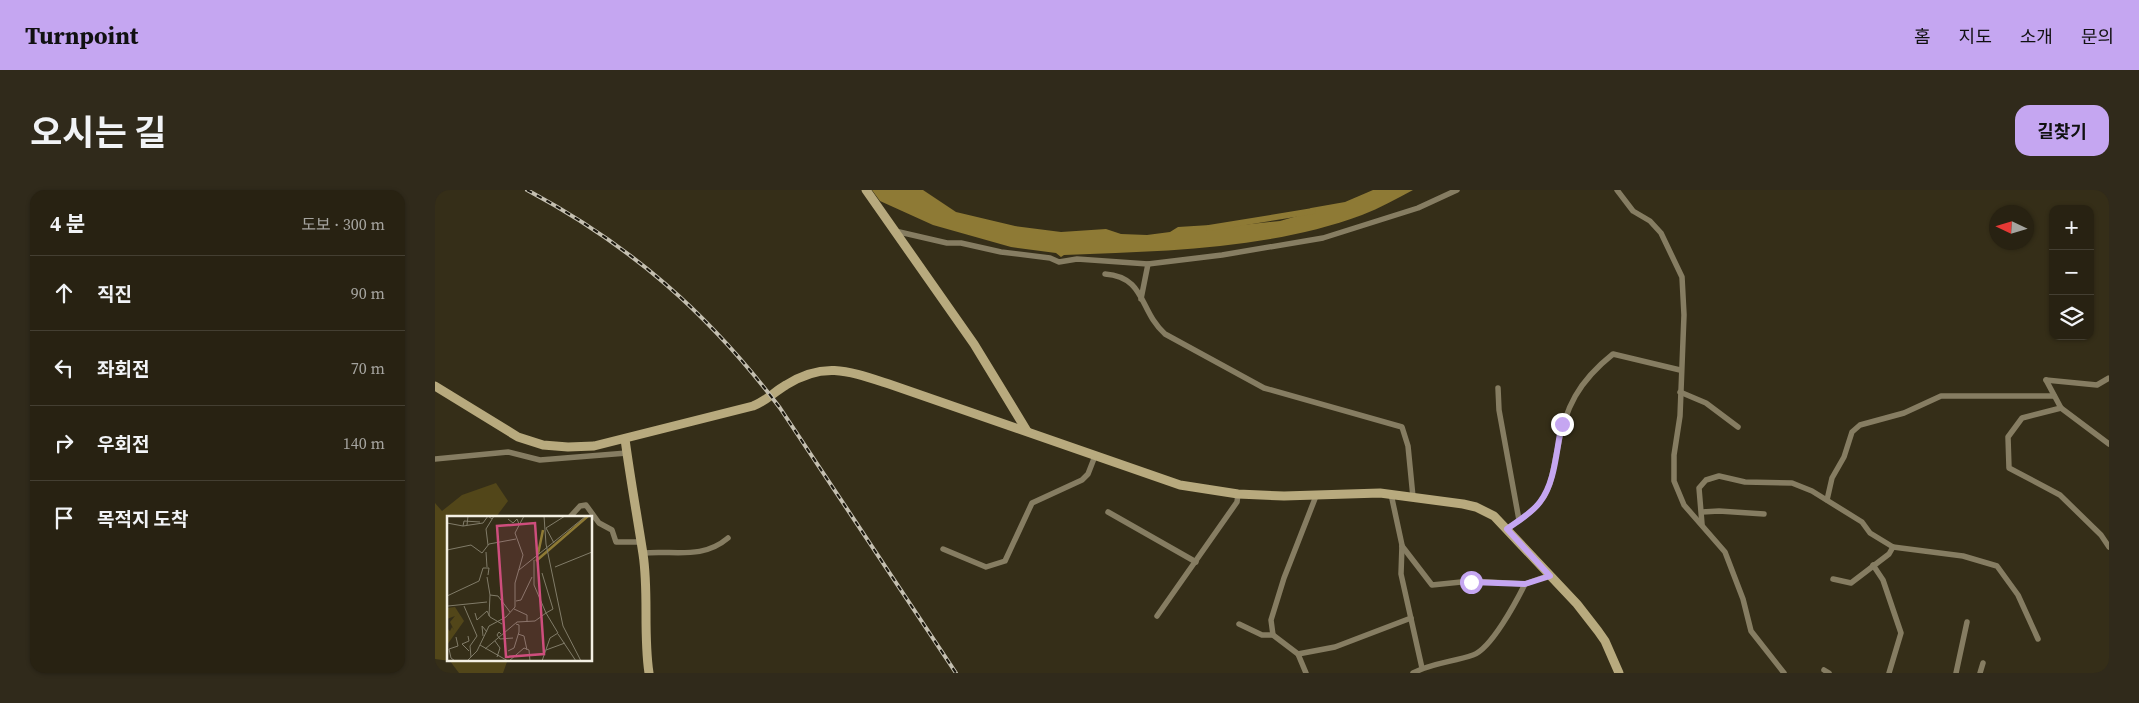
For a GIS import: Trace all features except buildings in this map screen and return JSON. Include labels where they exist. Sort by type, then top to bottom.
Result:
[{"type":"street","points":[[866,190],[974,344],[1027,431]]},
{"type":"street","points":[[895,232],[947,243],[961,242],[1001,252],[1050,258],[1059,262],[1077,259],[1148,264],[1222,255],[1323,238],[1418,208],[1457,190]]},
{"type":"street","points":[[1617,190],[1633,211],[1661,233],[1682,277],[1684,315],[1674,481],[1685,505],[1725,552],[1743,598],[1751,631],[1784,673]]},
{"type":"street","points":[[1141,299],[1148,264]]},
{"type":"street","points":[[1105,274],[1127,278],[1134,285],[1154,323],[1165,334],[1264,388],[1402,427],[1408,446],[1413,497]]},
{"type":"street","points":[[1507,529],[1539,503],[1544,496],[1552,478],[1562,424],[1572,398],[1593,370],[1613,354],[1680,370]]},
{"type":"street","points":[[435,386],[508,432],[531,442],[581,448],[625,439],[763,403],[803,375],[831,370],[854,373],[1027,431],[1180,486],[1238,494],[1316,496],[1391,494],[1476,507],[1494,516],[1550,576],[1605,641],[1619,673]]},
{"type":"street","points":[[2109,378],[2097,385],[2046,380],[2061,408],[2109,444]]},
{"type":"street","points":[[1498,388],[1499,410],[1519,520]]},
{"type":"street","points":[[1680,392],[1705,403],[1738,427]]},
{"type":"street","points":[[1827,500],[1833,478],[1845,457],[1852,432],[1860,425],[1904,413],[1941,396],[2054,396]]},
{"type":"street","points":[[2061,408],[2022,418],[2008,437],[2009,468],[2060,495],[2101,535],[2109,547]]},
{"type":"street","points":[[625,439],[643,553],[647,602],[646,645],[649,673]]},
{"type":"street","points":[[435,460],[508,452],[540,460],[627,453]]},
{"type":"street","points":[[943,549],[986,567],[1005,561],[1032,503],[1082,480],[1088,474],[1095,456]]},
{"type":"street","points":[[1702,524],[1699,488],[1706,480],[1719,476],[1745,482],[1792,483],[1827,500],[1862,522],[1871,533],[1893,547],[1963,556],[1997,566],[2018,595],[2038,639]]},
{"type":"street","points":[[1157,616],[1237,502],[1238,494]]},
{"type":"street","points":[[1391,494],[1401,545],[1401,574],[1422,668]]},
{"type":"street","points":[[1273,635],[1271,620],[1284,578],[1316,496]]},
{"type":"street","points":[[570,516],[581,506],[586,505],[599,523],[612,530],[616,542],[640,542]]},
{"type":"street","points":[[1702,512],[1719,511],[1763,514]]},
{"type":"street","points":[[1108,512],[1196,562]]},
{"type":"street","points":[[2101,535],[2109,536]]},
{"type":"street","points":[[643,553],[705,552],[719,546],[728,538]]},
{"type":"street","points":[[1401,545],[1433,585],[1471,582],[1525,584],[1550,576]]},
{"type":"street","points":[[1833,579],[1848,584],[1889,554],[1893,547]]},
{"type":"street","points":[[1873,565],[1883,580],[1901,633],[1889,673]]},
{"type":"street","points":[[1413,673],[1422,668],[1475,654],[1506,621],[1525,584]]},
{"type":"street","points":[[1299,654],[1335,647],[1411,618]]},
{"type":"street","points":[[1956,673],[1967,622]]},
{"type":"street","points":[[1239,624],[1262,635],[1273,635],[1299,654],[1306,673]]},
{"type":"street","points":[[1979,673],[1983,663]]},
{"type":"shaded area","points":[[872,190],[923,190],[956,212],[1015,226],[1061,232],[1106,229],[1121,234],[1147,235],[1170,232],[1178,227],[1232,226],[1280,221],[1304,214],[1311,208],[1345,202],[1373,190],[1413,190],[1362,215],[1326,227],[1289,235],[1215,247],[1064,255],[1061,257],[1056,253],[1011,247],[933,225],[880,201]]},
{"type":"shaded area","points":[[496,483],[508,501],[497,516],[447,516],[447,660],[508,660],[503,673],[459,673],[450,661],[435,659],[435,503],[442,511],[462,495]]},
{"type":"waterway","points":[[1209,228],[1313,211]]},
{"type":"railway","points":[[527,190],[601,234],[634,259],[696,312],[725,342],[780,408],[956,673]]},
{"type":"route","points":[[1471,582],[1525,584],[1550,576],[1507,529],[1539,503],[1544,496],[1552,478],[1562,424]]}]
